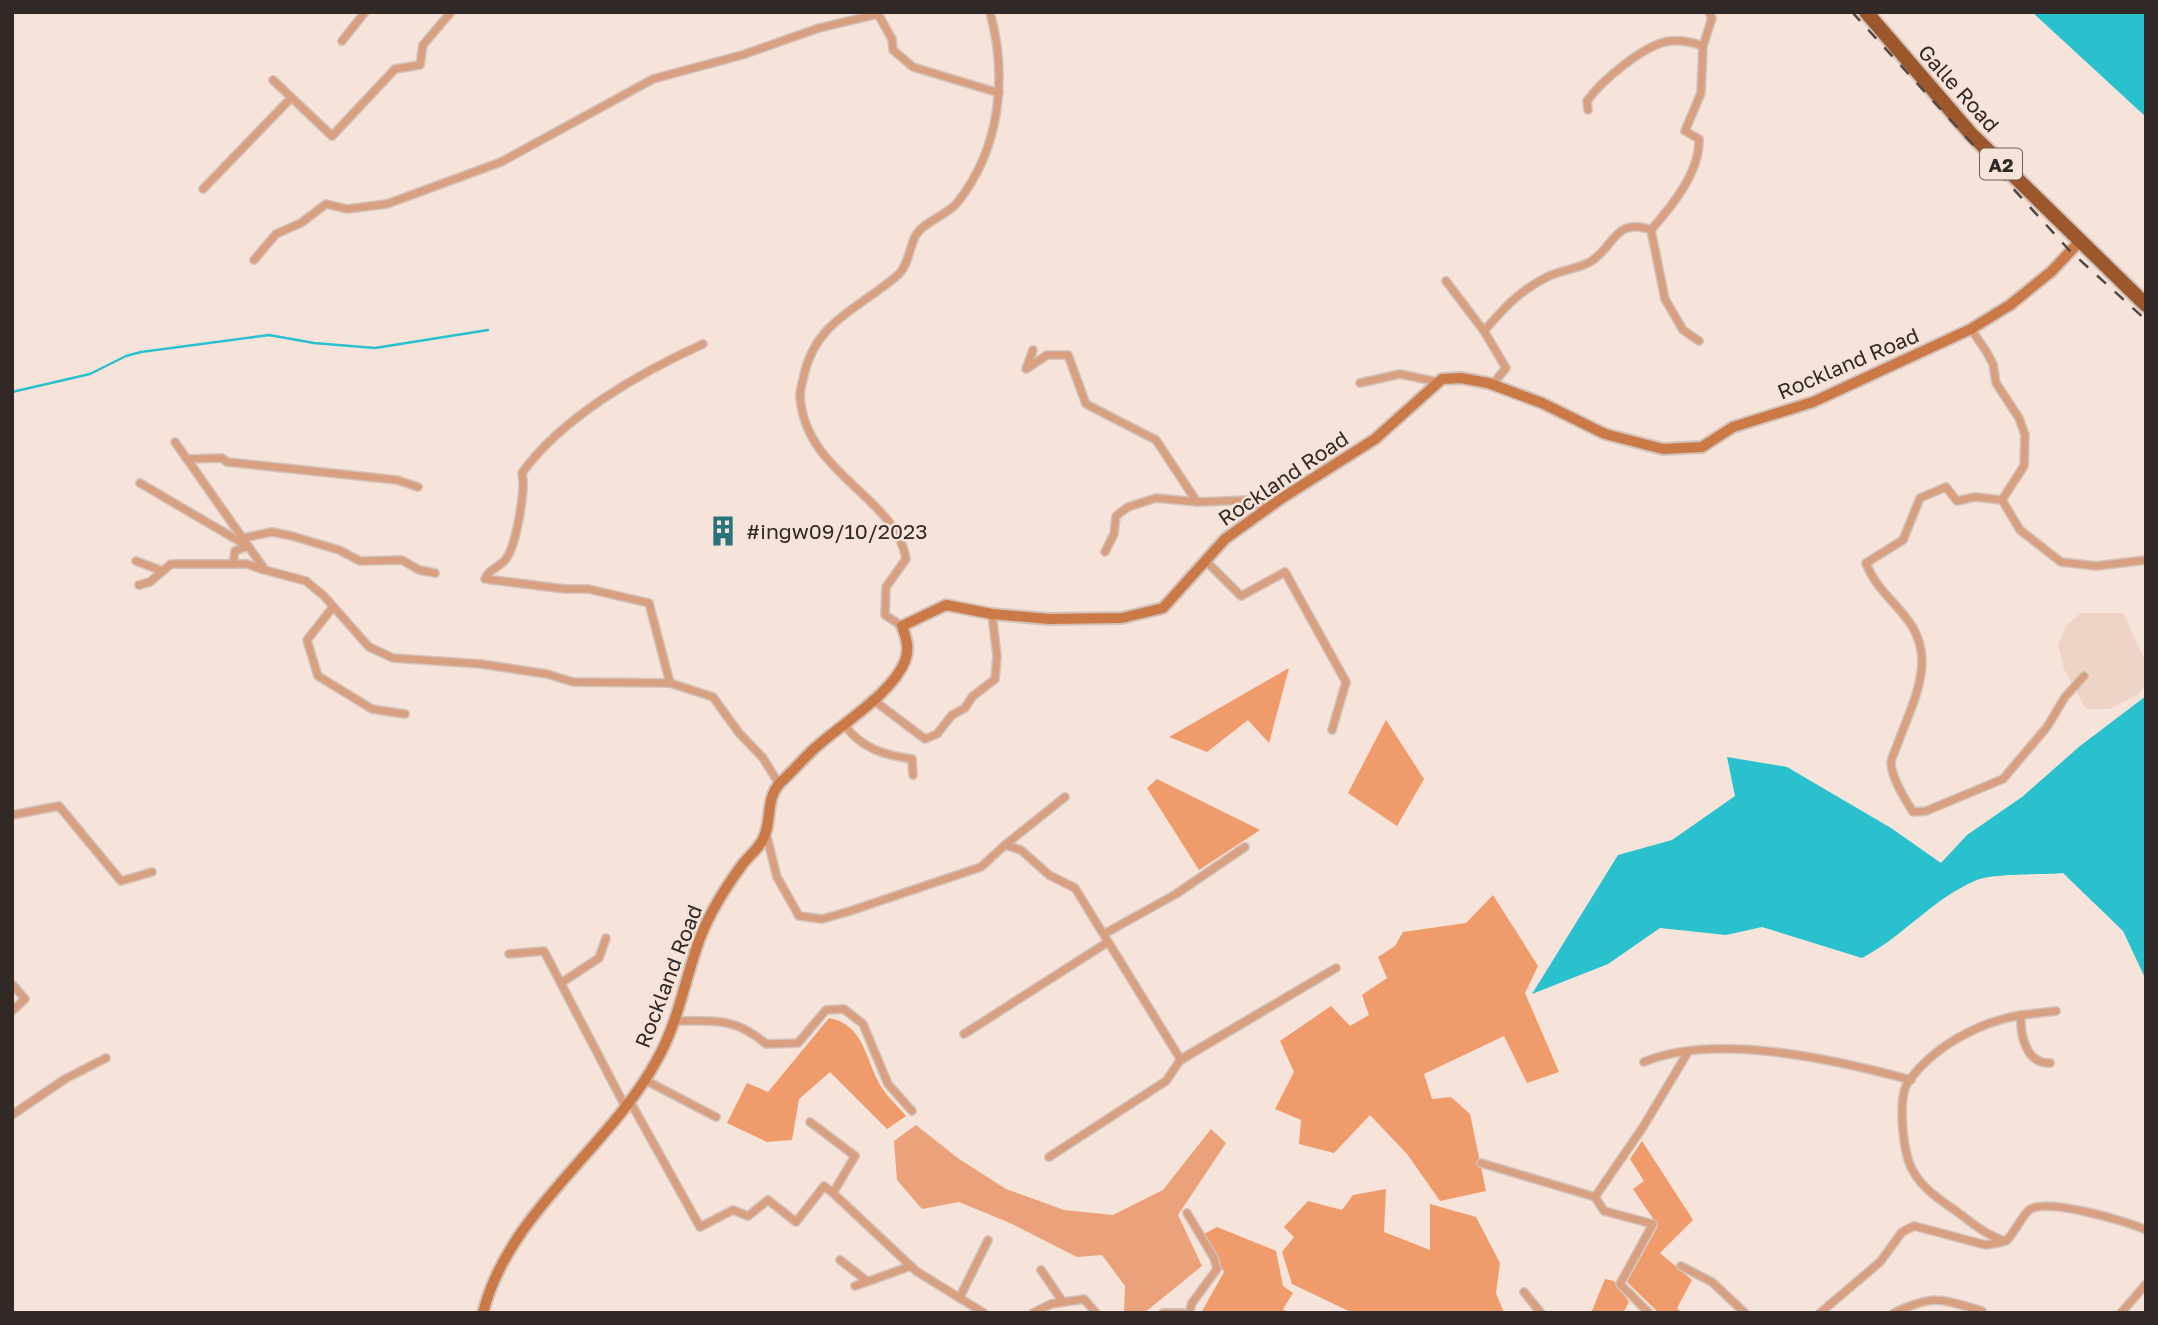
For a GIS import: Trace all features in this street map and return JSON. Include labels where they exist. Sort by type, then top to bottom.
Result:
[{"type":"highway","name":"Galle Road","points":[[1866,12],[1971,134],[2146,305]]},
{"type":"street","points":[[342,41],[365,12]]},
{"type":"street","points":[[273,80],[332,136],[395,69],[420,65],[423,45],[451,12]]},
{"type":"street","points":[[902,626],[885,615],[886,587],[906,559],[904,541],[839,473],[809,437],[800,394],[809,354],[826,328],[902,271],[916,233],[956,205],[991,142],[1000,70],[990,12]]},
{"type":"street","points":[[1699,341],[1683,330],[1664,299],[1651,230],[1676,194],[1690,181],[1696,164],[1699,139],[1685,131],[1701,93],[1703,46],[1711,27],[1709,12]]},
{"type":"street","points":[[254,260],[276,234],[301,223],[326,204],[347,209],[387,204],[501,162],[653,79],[742,55],[819,28],[878,14],[892,39],[893,50],[913,67],[999,93]]},
{"type":"street","points":[[1588,110],[1587,101],[1595,91],[1641,52],[1667,41],[1686,41],[1703,46]]},
{"type":"street","points":[[203,189],[291,98]]},
{"type":"street","points":[[1484,331],[1500,309],[1518,295],[1552,275],[1576,269],[1596,258],[1617,233],[1635,226],[1651,230]]},
{"type":"street","name":"Rockland Road","points":[[483,1313],[490,1285],[529,1221],[629,1106],[645,1080],[674,1021],[699,940],[713,908],[766,833],[769,804],[779,784],[816,747],[845,726],[894,681],[905,661],[908,645],[902,626],[946,605],[992,614],[1049,619],[1139,616],[1163,608],[1225,539],[1375,439],[1438,382],[1461,377],[1492,385],[1542,403],[1605,433],[1663,449],[1702,447],[1733,427],[1813,402],[1971,329],[2010,305],[2052,271],[2079,242]]},
{"type":"street","points":[[1446,281],[1484,331],[1506,368],[1492,385]]},
{"type":"street","points":[[1971,329],[1993,364],[1996,383],[2019,418],[2025,435],[2024,466],[2002,500]]},
{"type":"street","points":[[670,683],[649,603],[588,589],[565,589],[485,579],[487,574],[507,559],[524,497],[522,473],[532,458],[602,401],[665,361],[703,344]]},
{"type":"street","points":[[1033,350],[1026,369],[1047,355],[1068,355],[1086,404],[1156,440],[1198,502]]},
{"type":"street","points":[[1360,383],[1400,373],[1414,374],[1438,382]]},
{"type":"street","points":[[174,442],[265,570]]},
{"type":"street","points":[[187,459],[222,458],[227,462],[397,480],[418,487]]},
{"type":"street","points":[[140,483],[248,546]]},
{"type":"street","points":[[2002,500],[1975,497],[1957,501],[1946,487],[1935,489],[1920,498],[1903,540],[1866,562],[1873,581],[1885,598],[1902,610],[1915,626],[1922,661],[1917,689],[1891,763],[1902,795],[1913,812],[1937,807],[2003,779],[2084,676]]},
{"type":"street","points":[[1105,551],[1114,534],[1116,516],[1128,507],[1156,498],[1198,502],[1252,500],[1265,510]]},
{"type":"street","points":[[2002,500],[2020,530],[2061,562],[2096,566],[2146,560]]},
{"type":"street","points":[[243,538],[272,532],[292,536],[360,561],[402,559],[419,570],[435,573]]},
{"type":"street","points":[[233,564],[234,551],[248,546]]},
{"type":"street","points":[[1205,560],[1241,596],[1285,572],[1346,682],[1332,730]]},
{"type":"street","points":[[136,561],[160,570]]},
{"type":"street","points":[[139,585],[149,582],[160,570],[171,564],[247,564],[306,581],[369,647],[393,658],[481,664],[547,674],[573,681],[670,683],[713,697],[739,733],[763,758],[779,784]]},
{"type":"street","points":[[333,607],[307,640],[318,676],[372,709],[405,714]]},
{"type":"street","points":[[872,699],[925,739],[937,734],[952,715],[964,708],[972,697],[995,679],[997,656],[992,614]]},
{"type":"street","points":[[845,726],[856,740],[879,754],[912,759],[913,775]]},
{"type":"street","points":[[766,833],[777,877],[799,916],[811,919],[847,912],[981,867],[1065,797]]},
{"type":"street","points":[[12,815],[59,806],[121,881],[152,872]]},
{"type":"street","points":[[1005,845],[1021,850],[1049,875],[1074,888],[1181,1059]]},
{"type":"street","points":[[964,1034],[1245,847]]},
{"type":"street","points":[[561,983],[600,958],[606,938]]},
{"type":"street","points":[[509,954],[544,951],[629,1106],[700,1227],[733,1210],[748,1216],[768,1200],[796,1222],[824,1186],[911,1266],[984,1313]]},
{"type":"street","points":[[1049,1157],[1166,1081],[1181,1059],[1288,995],[1336,968],[1181,1059]]},
{"type":"street","points":[[12,984],[25,999],[12,1011]]},
{"type":"street","points":[[674,1021],[723,1020],[747,1027],[766,1044],[798,1043],[826,1010],[844,1009],[863,1024],[888,1084],[912,1111]]},
{"type":"street","points":[[2006,1241],[1988,1233],[1942,1201],[1912,1171],[1905,1148],[1902,1114],[1904,1096],[1911,1080],[1964,1034],[1996,1019],[2056,1011]]},
{"type":"street","points":[[2021,1015],[2020,1030],[2030,1055],[2041,1064],[2050,1063]]},
{"type":"street","points":[[1644,1062],[1659,1055],[1748,1050],[1849,1064],[1911,1080]]},
{"type":"street","points":[[1595,1196],[1643,1127],[1688,1052]]},
{"type":"street","points":[[12,1115],[65,1079],[106,1058]]},
{"type":"street","points":[[645,1080],[716,1117]]},
{"type":"street","points":[[810,1122],[856,1156],[833,1193]]},
{"type":"street","points":[[1481,1163],[1595,1196],[1604,1211],[1653,1224],[1620,1284],[1649,1313]]},
{"type":"street","points":[[1819,1313],[1880,1262],[1902,1232],[1914,1226],[1986,1245],[2006,1241],[2030,1210],[2043,1205],[2097,1214],[2146,1230]]},
{"type":"street","points":[[1186,1213],[1214,1258],[1217,1269],[1196,1296],[1189,1313]]},
{"type":"street","points":[[960,1297],[988,1241]]},
{"type":"street","points":[[840,1260],[867,1281]]},
{"type":"street","points":[[855,1286],[911,1266]]},
{"type":"street","points":[[1681,1266],[1712,1282],[1745,1313]]},
{"type":"street","points":[[1041,1270],[1063,1302]]},
{"type":"street","points":[[2121,1313],[2146,1284]]},
{"type":"street","points":[[1524,1292],[1541,1313]]},
{"type":"street","points":[[1894,1313],[1915,1303],[1937,1298],[1982,1311]]},
{"type":"street","points":[[1033,1313],[1063,1302],[1084,1299],[1096,1313]]},
{"type":"street","points":[[1163,1313],[1183,1313]]},
{"type":"shaded area","points":[[2081,613],[2123,613],[2146,662],[2146,686],[2136,696],[2109,709],[2086,709],[2064,669],[2058,645],[2067,625]]},
{"type":"shaded area","points":[[1289,668],[1269,743],[1248,720],[1207,752],[1169,737]]},
{"type":"shaded area","points":[[1386,720],[1424,779],[1397,826],[1348,793]]},
{"type":"shaded area","points":[[1157,779],[1260,830],[1199,870],[1147,788]]},
{"type":"shaded area","points":[[1493,895],[1538,966],[1525,993],[1559,1072],[1527,1083],[1504,1036],[1424,1074],[1432,1099],[1451,1097],[1470,1114],[1486,1191],[1440,1201],[1407,1154],[1370,1115],[1334,1153],[1299,1144],[1301,1120],[1275,1109],[1294,1072],[1280,1041],[1331,1006],[1350,1026],[1369,1015],[1362,995],[1387,978],[1378,957],[1395,946],[1403,932],[1466,923]]},
{"type":"shaded area","points":[[829,1018],[849,1027],[856,1034],[881,1086],[906,1116],[887,1129],[830,1072],[799,1099],[792,1140],[767,1142],[727,1123],[747,1083],[768,1092]]},
{"type":"shaded area","points":[[916,1125],[959,1159],[1006,1189],[1064,1210],[1113,1215],[1163,1190],[1211,1129],[1226,1143],[1178,1215],[1202,1266],[1144,1313],[1124,1313],[1125,1286],[1102,1255],[1077,1257],[1010,1223],[959,1202],[922,1209],[897,1180],[894,1141]]},
{"type":"shaded area","points":[[1642,1141],[1693,1220],[1660,1253],[1692,1280],[1677,1308],[1682,1313],[1659,1313],[1627,1282],[1658,1226],[1633,1189],[1644,1181],[1630,1159]]},
{"type":"shaded area","points":[[1386,1189],[1384,1232],[1430,1250],[1430,1204],[1476,1217],[1500,1263],[1496,1293],[1504,1313],[1353,1313],[1292,1284],[1282,1252],[1294,1237],[1284,1227],[1308,1201],[1342,1210],[1353,1195]]},
{"type":"shaded area","points":[[1217,1227],[1276,1251],[1283,1286],[1293,1293],[1283,1309],[1288,1313],[1201,1313],[1224,1272],[1204,1234]]},
{"type":"shaded area","points":[[1605,1279],[1614,1281],[1629,1302],[1623,1313],[1591,1313]]},
{"type":"water","points":[[2032,12],[2146,12],[2146,117]]},
{"type":"water","points":[[2146,696],[2146,980],[2123,931],[2063,873],[2006,875],[1977,880],[1946,897],[1862,958],[1762,927],[1726,935],[1660,928],[1608,964],[1532,994],[1618,855],[1672,840],[1735,796],[1727,757],[1787,767],[1891,828],[1941,863],[1967,835],[2022,797],[2080,746]]},
{"type":"waterway","points":[[12,392],[90,374],[126,356],[141,352],[269,335],[314,343],[375,348],[488,330]]},
{"type":"railway","points":[[1852,12],[2070,251],[2146,320]]},
{"type":"place","name":"#ingw09/10/2023","points":[[723,531]]}]
